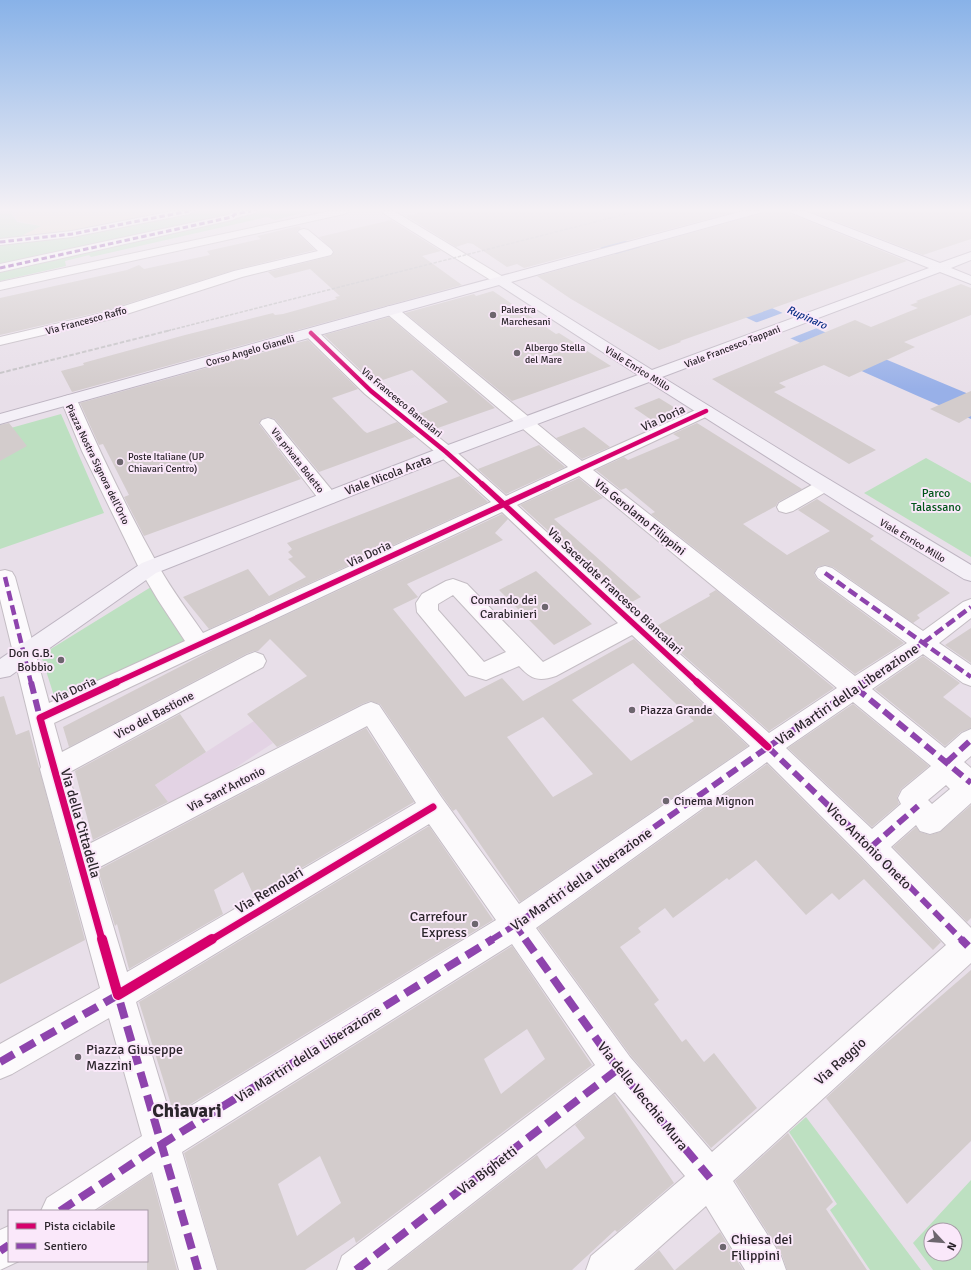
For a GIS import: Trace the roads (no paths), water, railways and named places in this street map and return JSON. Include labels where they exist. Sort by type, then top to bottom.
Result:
[{"type":"main road","name":"Corso Angelo Gianelli","points":[[68,400],[391,310],[541,270]]},
{"type":"main road","name":"Viale Francesco Tappani","points":[[650,376],[934,270]]},
{"type":"main road","points":[[946,270],[971,280]]},
{"type":"main road","name":"Viale Enrico Millo","points":[[501,281],[897,531],[971,574]]},
{"type":"main road","name":"Viale Nicola Arata","points":[[149,568],[446,452],[650,376]]},
{"type":"main road","name":"Piazza Nostra Signora dell'Orto","points":[[0,419],[68,400]]},
{"type":"main road","points":[[1,671],[23,654],[149,568]]},
{"type":"street","points":[[0,286],[72,270]]},
{"type":"street","name":"Via Francesco Raffo","points":[[0,341],[106,316],[253,270]]},
{"type":"street","name":"Viale Enrico Millo","points":[[484,270],[501,281]]},
{"type":"street","name":"Via Gerolamo Filippini","points":[[391,310],[580,468],[761,614],[856,688],[959,774],[969,789],[930,822],[918,806],[871,847]]},
{"type":"street","name":"Via Francesco Bancalari","points":[[311,333],[371,392],[446,452]]},
{"type":"street","name":"Piazza Nostra Signora dell'Orto","points":[[68,400],[90,451],[149,568],[165,595],[200,645]]},
{"type":"street","name":"Via Doria","points":[[40,718],[706,411]]},
{"type":"street","name":"Via privata Boletto","points":[[268,423],[328,498]]},
{"type":"street","name":"Via Sacerdote Francesco Biancalari","points":[[446,452],[530,527],[674,662],[768,747]]},
{"type":"street","points":[[786,507],[825,485]]},
{"type":"street","points":[[825,573],[971,678]]},
{"type":"street","points":[[5,577],[40,718]]},
{"type":"street","name":"Via Martiri della Liberazione","points":[[170,1147],[515,925],[768,747],[923,643],[971,607]]},
{"type":"street","points":[[522,654],[536,669],[542,672],[634,624]]},
{"type":"street","name":"Vico del Bastione","points":[[54,769],[255,661]]},
{"type":"street","name":"Via delle Vecchie Mura","points":[[371,712],[433,806],[515,925],[618,1069],[710,1178],[767,1270]]},
{"type":"street","name":"Via Sant'Antonio","points":[[80,863],[371,712]]},
{"type":"street","name":"Via della Cittadella","points":[[40,718],[118,995],[170,1147],[198,1270]]},
{"type":"street","points":[[959,774],[971,740]]},
{"type":"street","name":"Vico Antonio Oneto","points":[[768,747],[969,944]]},
{"type":"street","name":"Via Remolari","points":[[118,995],[433,806]]},
{"type":"street","name":"Via Raggio","points":[[605,1270],[710,1178],[969,944]]},
{"type":"street","points":[[0,1062],[118,995]]},
{"type":"street","name":"Via Bighetti","points":[[356,1270],[618,1069]]},
{"type":"street","points":[[62,1210],[170,1147]]},
{"type":"water","points":[[647,270],[690,270],[866,351],[971,395],[971,419],[858,370]]},
{"type":"railway","points":[[167,331],[405,270]]},
{"type":"railway","points":[[0,373],[171,330]]},
{"type":"place","name":"Palestra Marchesani","points":[[493,315]]},
{"type":"place","name":"Albergo Stella del Mare","points":[[517,353]]},
{"type":"place","name":"Poste Italiane (UP Chiavari Centro)","points":[[120,462]]},
{"type":"place","name":"Comando dei Carabinieri","points":[[545,607]]},
{"type":"place","name":"Don G.B. Bobbio","points":[[61,660]]},
{"type":"place","name":"Piazza Grande","points":[[632,710]]},
{"type":"place","name":"Cinema Mignon","points":[[666,801]]},
{"type":"place","name":"Carrefour Express","points":[[475,924]]},
{"type":"place","name":"Piazza Giuseppe Mazzini","points":[[78,1057]]},
{"type":"place","name":"Chiesa dei Filippini","points":[[723,1247]]},
{"type":"district","name":"Chiavari","points":[[187,1110]]},
{"type":"water label","name":"Rupinaro","points":[[807,317]]},
{"type":"park label","name":"Parco Talassano","points":[[936,500]]}]
